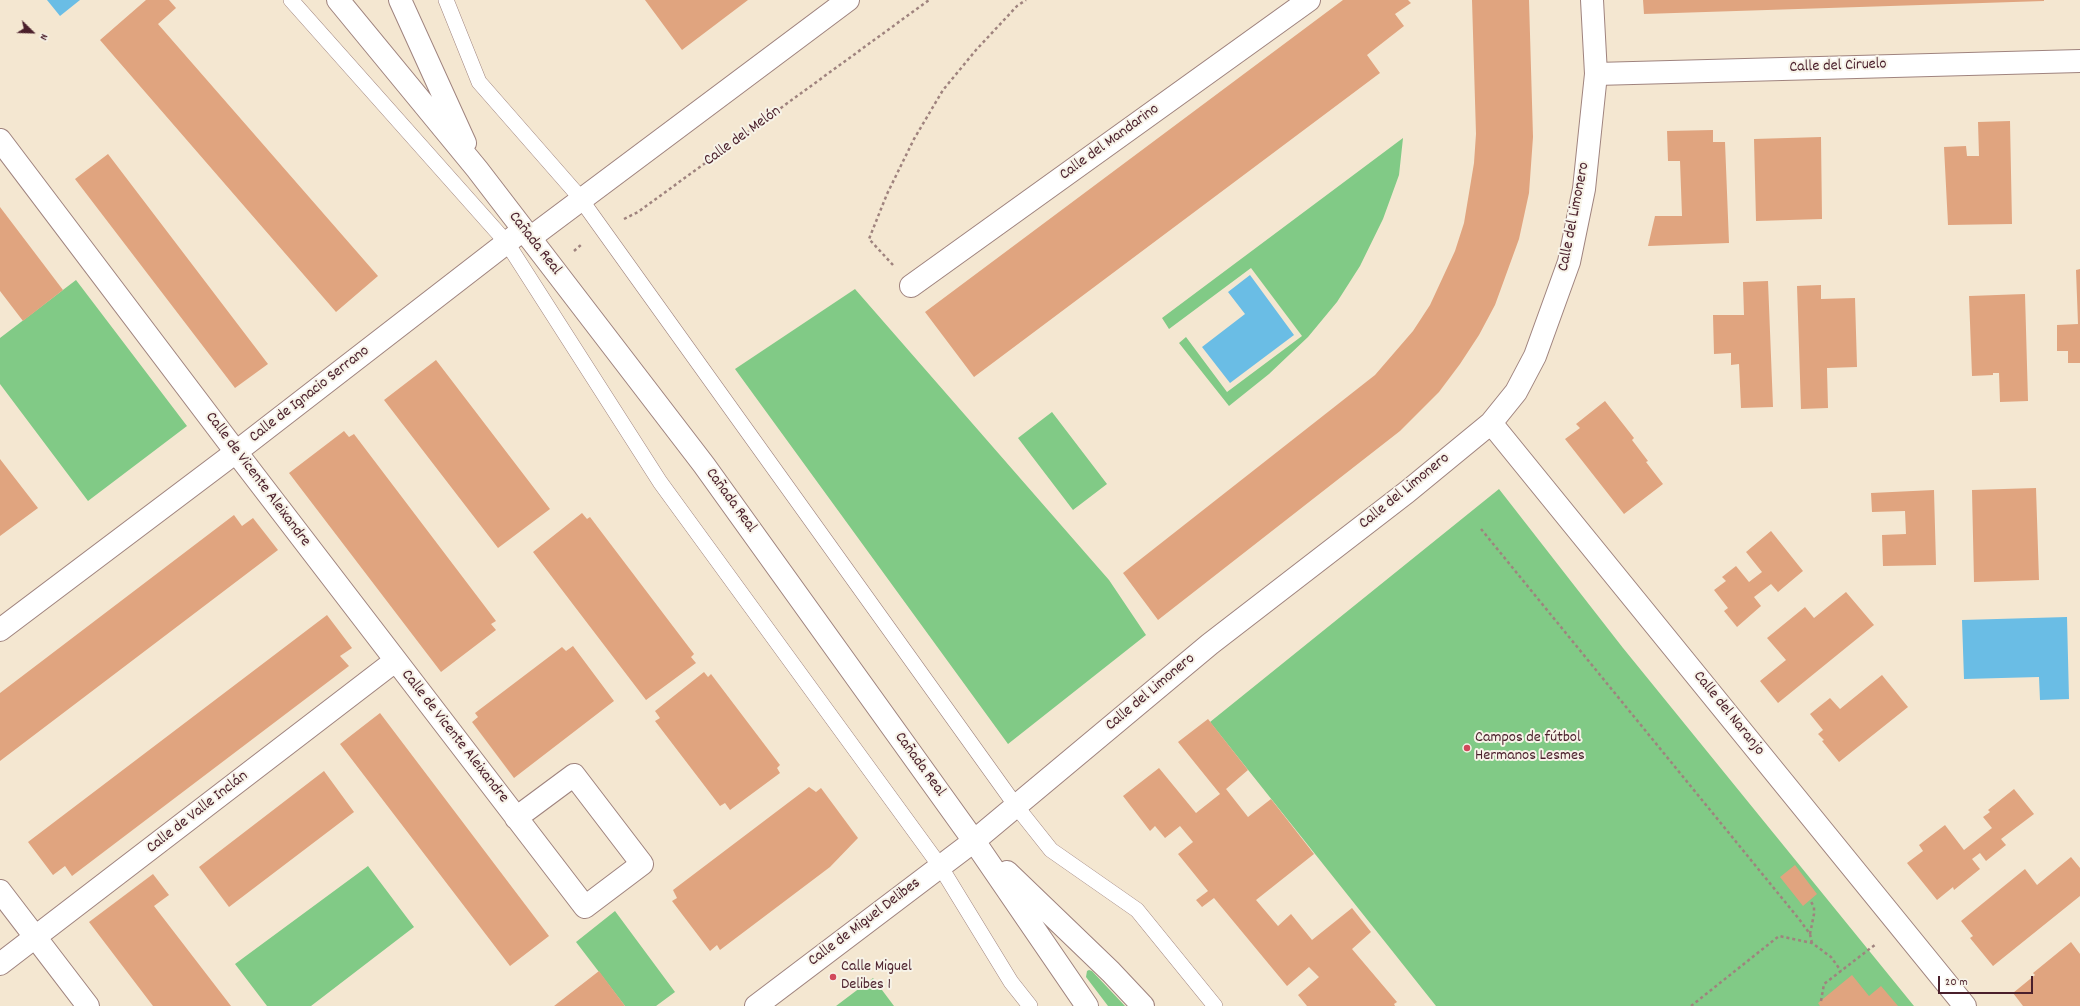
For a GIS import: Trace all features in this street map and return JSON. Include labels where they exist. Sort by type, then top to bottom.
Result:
[{"type":"street","name":"Cañada Real","points":[[338,0],[477,169],[520,237],[552,266],[704,465],[974,841],[1087,1006]]},
{"type":"street","name":"Cañada Real","points":[[400,0],[477,169]]},
{"type":"street","points":[[520,237],[580,200],[848,0]]},
{"type":"street","name":"Calle del Mandarino","points":[[911,286],[1309,0]]},
{"type":"street","name":"Calle del Limonero","points":[[974,841],[1210,644],[1407,492],[1491,423],[1516,392],[1535,356],[1569,262],[1584,189],[1596,74],[1592,0]]},
{"type":"street","name":"Calle del Ciruelo","points":[[1596,74],[2080,60]]},
{"type":"street","name":"Calle de Vicente Aleixandre","points":[[0,140],[395,661],[584,907],[642,864],[574,775],[516,818]]},
{"type":"street","name":"Calle de Ignacio Serrano","points":[[0,630],[520,237]]},
{"type":"street","name":"Calle del Naranjo","points":[[1491,423],[1965,1006]]},
{"type":"street","name":"Calle de Valle Inclán","points":[[0,964],[36,938],[395,661]]},
{"type":"street","name":"Cañada Real","points":[[974,841],[1111,972],[1143,1006]]},
{"type":"street","name":"Calle de Miguel Delibes","points":[[756,1006],[974,841]]},
{"type":"street","points":[[1,895],[88,1006]]},
{"type":"lane","points":[[291,0],[520,237],[660,482],[940,866],[1011,982],[1030,1006]]},
{"type":"lane","points":[[446,0],[479,82],[580,200],[1016,806],[1050,850],[1137,910],[1214,1006]]},
{"type":"path","name":"Calle del Melón","points":[[552,266],[602,230],[638,212],[929,0]]},
{"type":"path","points":[[911,286],[869,239],[887,194],[914,139],[944,90],[976,50],[1017,6],[1026,0]]},
{"type":"path","points":[[1480,530],[1810,934]]},
{"type":"path","points":[[1810,900],[1814,906],[1810,934],[1812,943]]},
{"type":"path","points":[[1691,1006],[1776,936],[1801,939],[1812,943],[1831,957],[1841,971]]},
{"type":"path","points":[[1821,1001],[1824,984],[1876,944]]},
{"type":"green space","points":[[1403,138],[1399,175],[1383,219],[1360,266],[1337,302],[1308,337],[1269,374],[1229,406],[1179,343],[1186,337],[1227,392],[1302,336],[1251,268],[1169,329],[1162,318]]},
{"type":"green space","points":[[76,280],[187,426],[88,501],[0,384],[0,338]]},
{"type":"green space","points":[[855,289],[1109,580],[1146,635],[1008,744],[735,369]]},
{"type":"green space","points":[[1052,412],[1107,484],[1073,510],[1018,438]]},
{"type":"green space","name":"Campos de fútbol Hermanos Lesmes","points":[[1499,489],[1623,648],[1914,1006],[1436,1006],[1210,722]]},
{"type":"green space","points":[[368,866],[414,927],[311,1006],[267,1006],[235,964]]},
{"type":"green space","points":[[615,911],[675,992],[656,1006],[625,1006],[576,942]]},
{"type":"green space","points":[[1087,971],[1092,971],[1125,1006],[1108,1006],[1086,977]]},
{"type":"green space","points":[[873,978],[894,1006],[836,1006]]},
{"type":"water","points":[[47,0],[80,0],[60,16]]},
{"type":"water","points":[[1250,275],[1294,335],[1230,383],[1202,347],[1245,314],[1228,292]]},
{"type":"water","points":[[2067,617],[2069,699],[2040,700],[2039,677],[1964,679],[1962,620]]},
{"type":"building","points":[[146,0],[169,0],[176,8],[158,24],[378,276],[336,312],[100,40]]},
{"type":"building","points":[[645,0],[748,0],[682,50]]},
{"type":"building","points":[[1343,0],[1408,0],[1411,3],[1395,14],[1404,26],[1367,55],[1380,73],[974,377],[925,312]]},
{"type":"building","points":[[1472,0],[1529,0],[1533,137],[1529,193],[1519,239],[1495,305],[1479,335],[1439,392],[1400,431],[1158,620],[1123,573],[1375,375],[1413,331],[1430,305],[1455,251],[1464,223],[1474,163],[1476,134]]},
{"type":"building","points":[[1643,0],[2044,0],[2044,1],[1644,14]]},
{"type":"building","points":[[2010,121],[2012,224],[1948,225],[1944,147],[1966,146],[1967,156],[1979,156],[1978,122]]},
{"type":"building","points":[[1713,130],[1713,142],[1725,142],[1729,243],[1648,246],[1655,216],[1682,216],[1680,161],[1668,161],[1667,131]]},
{"type":"building","points":[[1821,137],[1822,219],[1756,221],[1754,139]]},
{"type":"building","points":[[108,154],[268,364],[235,388],[75,179]]},
{"type":"building","points":[[0,207],[63,290],[23,321],[0,291]]},
{"type":"building","points":[[2080,269],[2080,363],[2068,363],[2068,351],[2057,351],[2057,325],[2078,324],[2076,270]]},
{"type":"building","points":[[1768,281],[1773,407],[1741,408],[1739,364],[1731,365],[1731,353],[1714,354],[1713,315],[1744,315],[1743,282]]},
{"type":"building","points":[[1821,285],[1821,299],[1855,298],[1857,367],[1827,368],[1828,408],[1801,409],[1797,286]]},
{"type":"building","points":[[2025,294],[2028,401],[2000,402],[1999,373],[1993,373],[1993,375],[1972,376],[1969,296]]},
{"type":"building","points":[[436,360],[550,509],[498,548],[384,400]]},
{"type":"building","points":[[1605,401],[1634,438],[1632,440],[1648,461],[1646,462],[1663,484],[1624,514],[1565,439],[1580,428],[1576,424]]},
{"type":"building","points":[[344,431],[349,437],[354,434],[496,621],[491,624],[496,630],[441,672],[289,473]]},
{"type":"building","points":[[0,459],[38,508],[0,536]]},
{"type":"building","points":[[2036,488],[2039,580],[1974,582],[1972,490]]},
{"type":"building","points":[[1934,490],[1936,565],[1883,566],[1882,535],[1906,534],[1905,511],[1872,512],[1871,493]]},
{"type":"building","points":[[582,513],[587,519],[590,517],[694,654],[691,657],[696,663],[646,700],[533,552]]},
{"type":"building","points":[[234,515],[242,526],[253,518],[278,550],[0,761],[0,693]]},
{"type":"building","points":[[1771,531],[1803,571],[1778,592],[1771,584],[1754,597],[1761,606],[1737,627],[1724,611],[1728,608],[1714,590],[1726,581],[1722,577],[1736,566],[1749,582],[1762,572],[1746,552]]},
{"type":"building","points":[[1846,592],[1874,625],[1778,703],[1760,681],[1786,660],[1767,638],[1805,607],[1814,618]]},
{"type":"building","points":[[327,615],[352,648],[340,656],[349,666],[72,876],[65,866],[53,875],[28,842]]},
{"type":"building","points":[[573,646],[614,701],[514,778],[472,722],[478,717],[475,713],[562,647],[566,651]]},
{"type":"building","points":[[704,672],[708,677],[711,674],[780,765],[777,768],[780,773],[730,810],[725,803],[720,806],[655,721],[660,718],[655,711]]},
{"type":"building","points":[[1882,675],[1908,707],[1839,762],[1822,741],[1824,740],[1818,734],[1823,730],[1810,714],[1830,698],[1840,709]]},
{"type":"building","points":[[380,713],[549,936],[510,966],[340,744]]},
{"type":"building","points":[[1208,719],[1248,770],[1226,789],[1248,817],[1271,799],[1314,854],[1256,900],[1278,926],[1291,914],[1312,940],[1352,908],[1371,932],[1352,949],[1397,1002],[1394,1004],[1395,1006],[1307,1006],[1298,995],[1319,977],[1309,967],[1287,986],[1214,898],[1202,907],[1196,900],[1208,891],[1178,854],[1193,842],[1180,826],[1165,838],[1155,826],[1150,831],[1123,796],[1159,768],[1196,813],[1220,794],[1178,742]]},
{"type":"building","points":[[324,771],[354,812],[229,907],[199,867]]},
{"type":"building","points":[[809,787],[816,792],[821,788],[858,838],[830,867],[720,950],[717,945],[710,951],[672,901],[677,898],[673,890]]},
{"type":"building","points":[[2014,789],[2034,814],[2001,839],[2006,845],[1986,861],[1980,853],[1972,859],[1980,869],[1954,890],[1953,887],[1937,900],[1907,863],[1923,851],[1919,845],[1945,825],[1964,850],[1992,828],[1983,817],[1990,812],[1988,810]]},
{"type":"building","points":[[2071,857],[2080,868],[2080,896],[1993,966],[1970,938],[1973,936],[1961,921],[2025,869],[2037,885]]},
{"type":"building","points":[[1795,865],[1817,894],[1803,906],[1780,877]]},
{"type":"building","points":[[153,874],[169,895],[154,906],[231,1006],[153,1006],[89,922]]},
{"type":"building","points":[[2071,942],[2080,954],[2080,1006],[2023,1006],[2013,993],[2035,975],[2033,973]]},
{"type":"building","points":[[599,971],[625,1006],[554,1006]]},
{"type":"building","points":[[1852,975],[1869,996],[1881,986],[1898,1006],[1820,1006],[1818,1003]]},
{"type":"place","name":"Campos de fútbol Hermanos Lesmes","points":[[1467,748]]},
{"type":"place","name":"Calle Miguel Delibes 1","points":[[833,977]]}]
